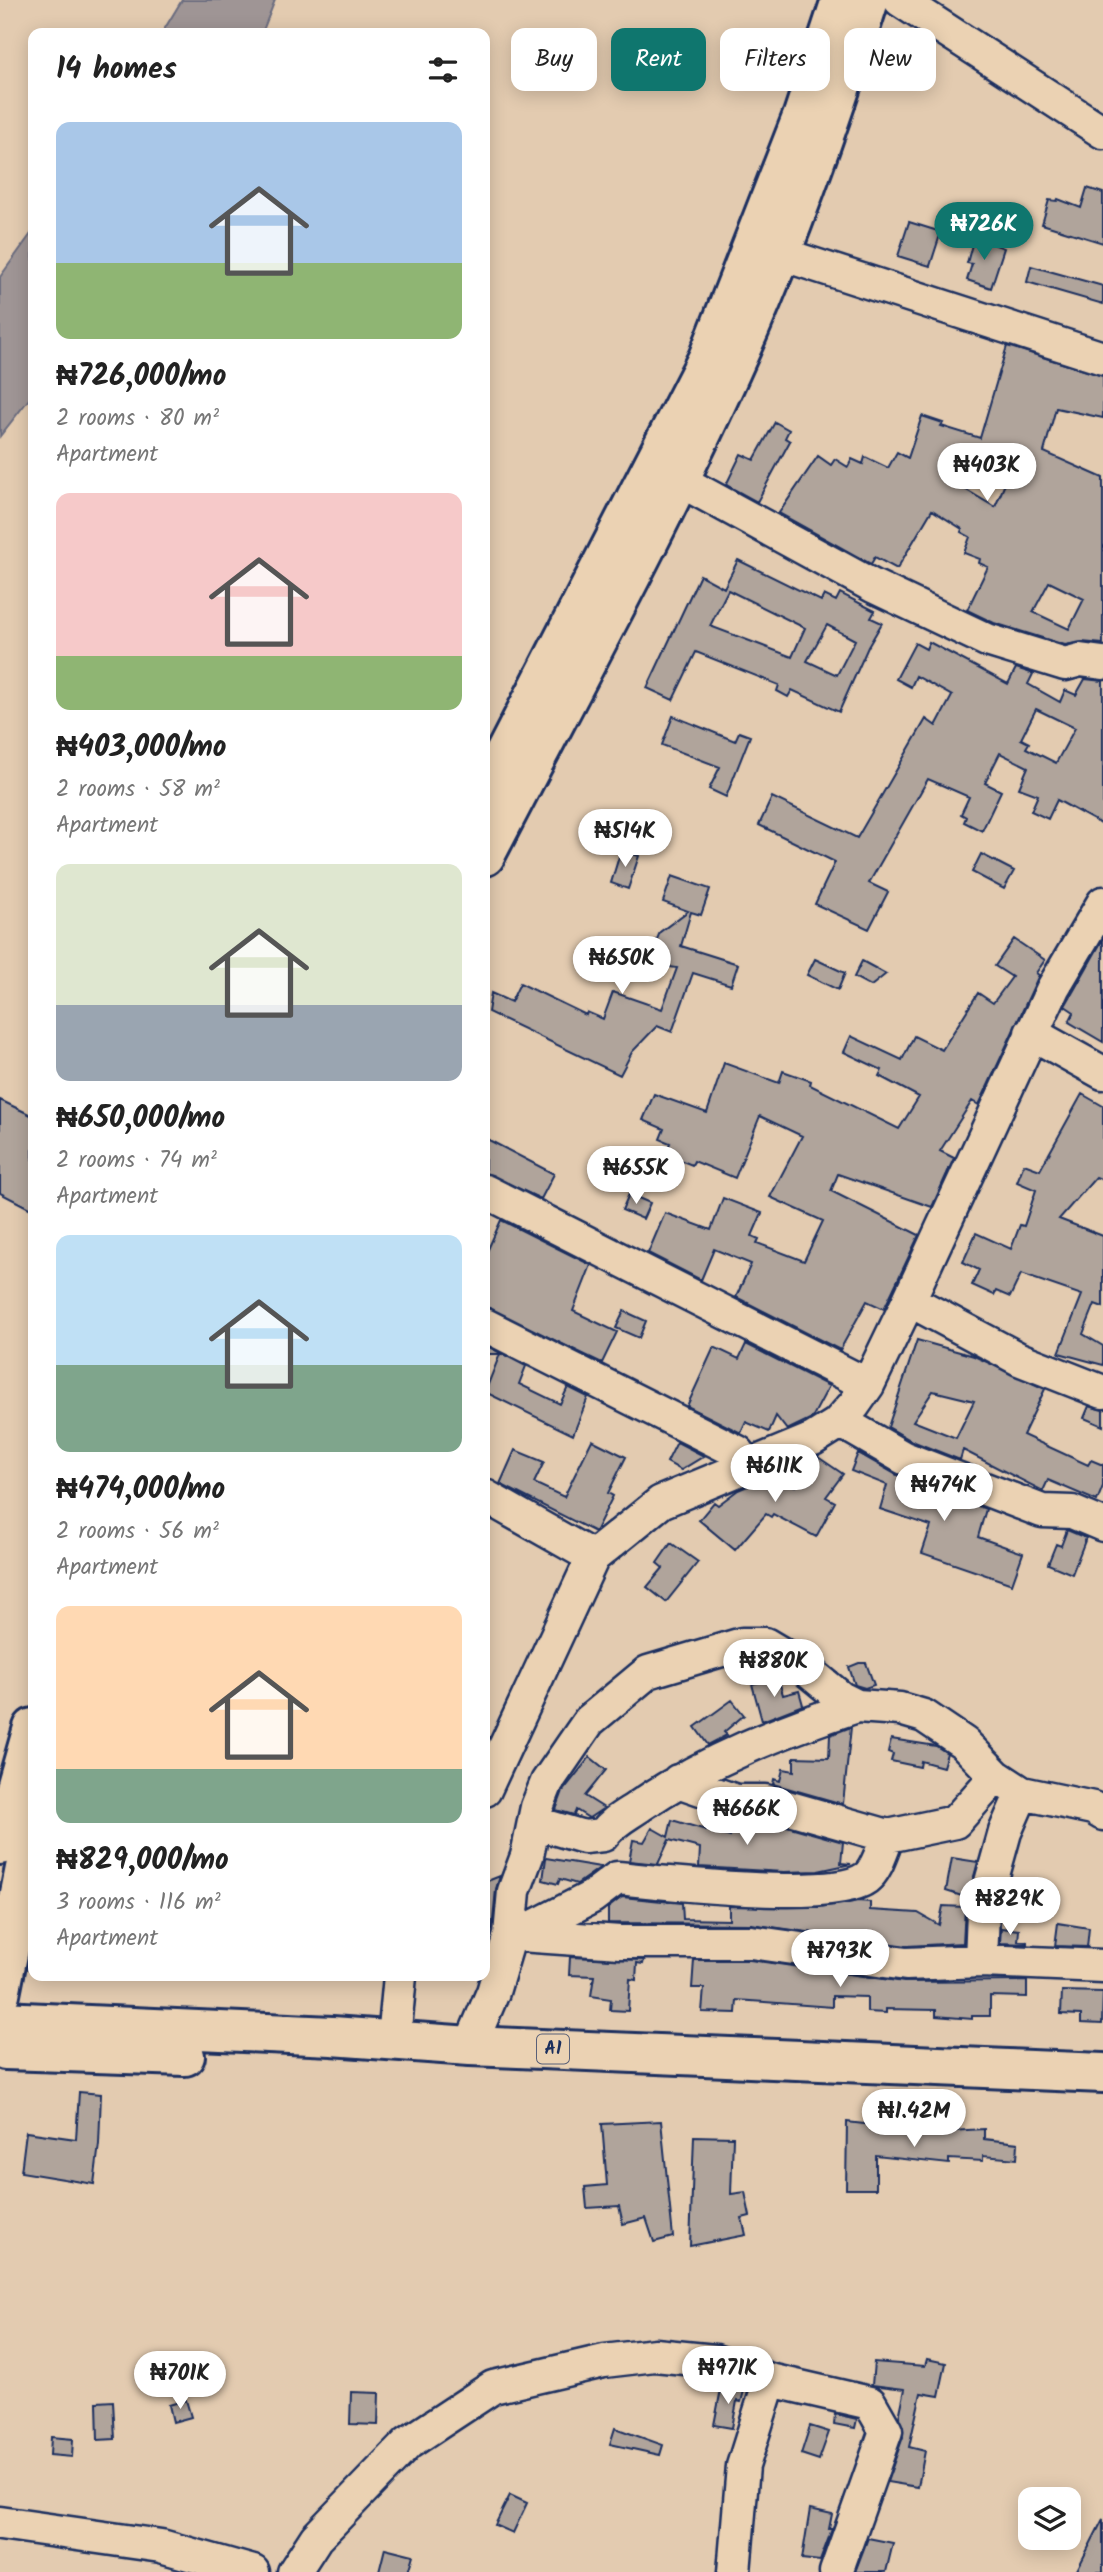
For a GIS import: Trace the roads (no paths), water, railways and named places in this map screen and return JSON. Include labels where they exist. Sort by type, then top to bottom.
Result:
[{"type":"main road","points":[[490,782],[708,358],[803,115],[841,0]]},
{"type":"main road","points":[[490,846],[679,480],[732,370],[782,254],[830,124],[869,0]]},
{"type":"main road","points":[[0,1845],[28,1746]]},
{"type":"main road","points":[[2,2028],[28,1860]]},
{"type":"main road","name":"A1","points":[[2,2028],[394,2039],[1103,2095]]},
{"type":"main road","name":"A1","points":[[2,2028],[687,2064],[1103,2073]]},
{"type":"street","points":[[900,0],[1103,132]]},
{"type":"street","points":[[782,254],[1103,358]]},
{"type":"street","points":[[679,480],[873,586],[987,640],[1065,664],[1080,660],[1103,663]]},
{"type":"street","points":[[490,1779],[593,1557],[661,1502],[813,1439],[839,1421],[868,1385],[1031,1033],[1053,988],[1103,903]]},
{"type":"street","points":[[1031,1033],[1103,1073]]},
{"type":"street","points":[[490,1194],[868,1385]]},
{"type":"street","points":[[909,1300],[1020,1359],[1103,1392]]},
{"type":"street","points":[[490,1328],[738,1452],[748,1466]]},
{"type":"street","points":[[839,1421],[904,1458],[1042,1511],[1101,1518]]},
{"type":"street","points":[[490,1499],[593,1557]]},
{"type":"street","points":[[470,2046],[515,1935],[514,1891],[536,1823],[537,1807],[547,1782],[589,1721],[648,1672],[742,1644],[765,1644],[802,1666],[841,1698],[857,1706],[900,1709],[924,1716],[964,1742],[1009,1785],[1093,1808],[1103,1814]]},
{"type":"street","points":[[536,1823],[584,1837],[603,1835],[611,1824],[710,1762],[857,1706]]},
{"type":"street","points":[[678,1781],[736,1801],[765,1801],[888,1836],[955,1822],[1009,1785]]},
{"type":"street","points":[[981,1961],[983,1911],[1005,1832],[1009,1785]]},
{"type":"street","points":[[515,1935],[592,1897],[617,1878],[811,1890],[856,1884],[868,1877],[888,1836]]},
{"type":"street","points":[[515,1935],[620,1942],[751,1942],[906,1964],[981,1961],[1103,1966]]},
{"type":"street","points":[[394,2039],[400,1981]]},
{"type":"street","points":[[295,2572],[316,2538],[408,2443],[493,2387],[604,2361],[655,2355],[715,2361],[770,2381],[870,2403],[886,2431],[836,2572]]},
{"type":"street","points":[[734,2572],[743,2466],[770,2381]]},
{"type":"street","points":[[0,2523],[161,2546],[251,2572]]}]
